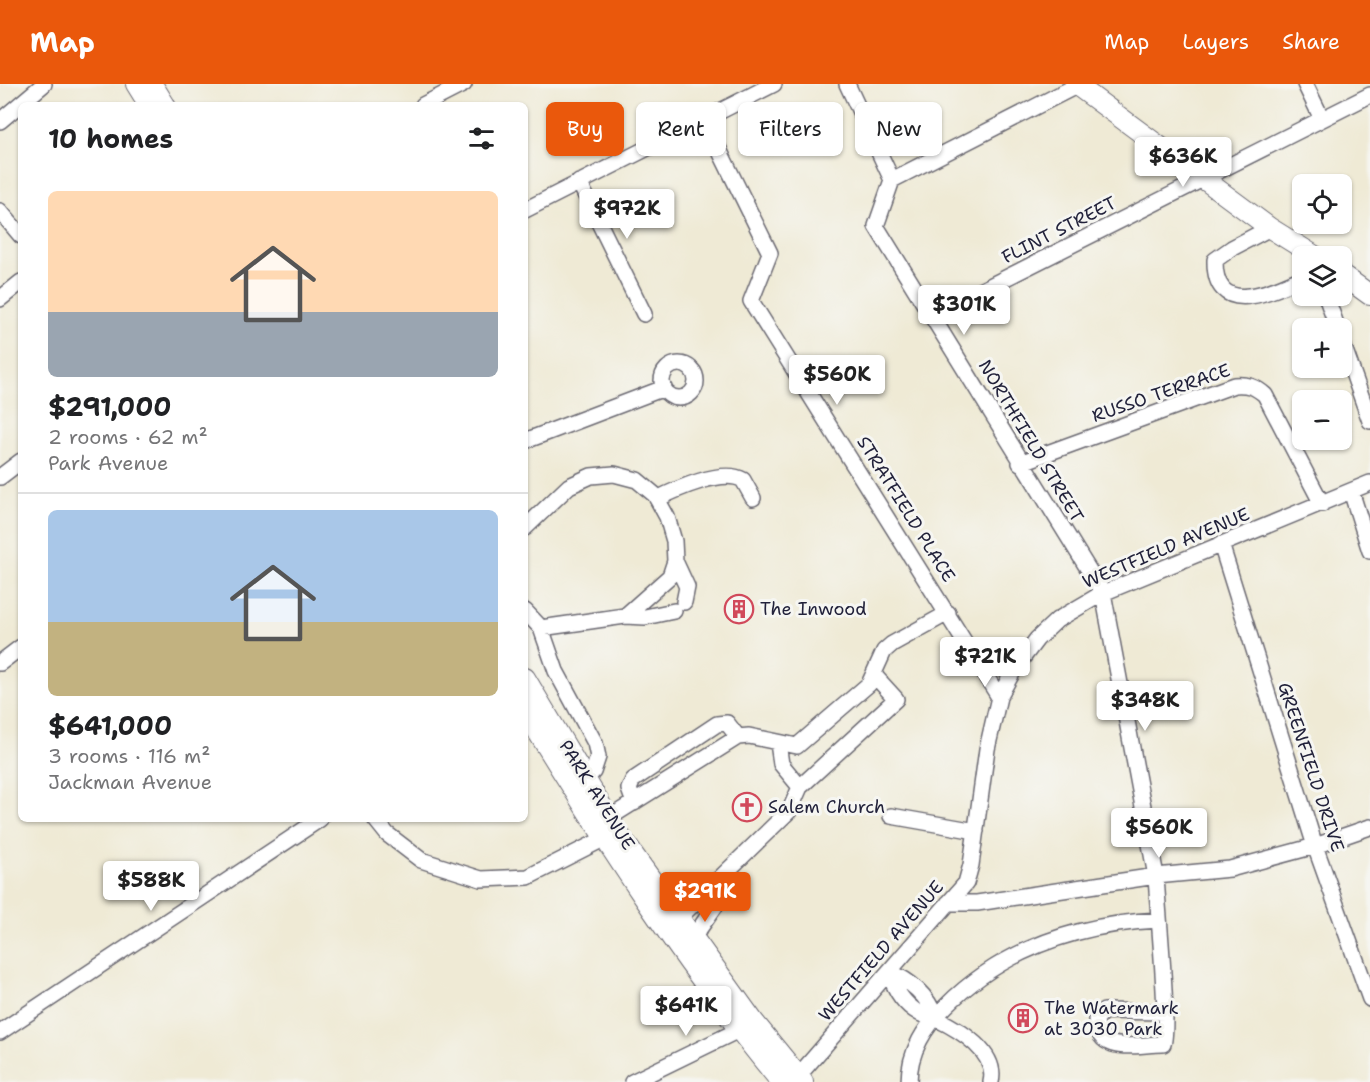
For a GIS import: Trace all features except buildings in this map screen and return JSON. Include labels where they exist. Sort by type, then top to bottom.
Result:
[{"type":"main road","points":[[1077,84],[1270,228],[1299,246]]},
{"type":"main road","points":[[146,90],[161,102]]},
{"type":"main road","points":[[1352,282],[1370,295]]},
{"type":"main road","name":"PARK AVENUE","points":[[528,684],[578,782],[606,829],[746,1026],[793,1080]]},
{"type":"main road","name":"PARK AVENUE","points":[[528,715],[578,782]]},
{"type":"main road","name":"PARK AVENUE","points":[[606,829],[679,918],[746,1026]]},
{"type":"street","points":[[22,102],[44,84]]},
{"type":"street","points":[[429,102],[464,84]]},
{"type":"street","points":[[726,108],[774,84]]},
{"type":"street","points":[[847,84],[892,180],[1077,84]]},
{"type":"street","points":[[1305,84],[1322,119]]},
{"type":"street","name":"FLINT STREET","points":[[932,315],[1370,95]]},
{"type":"street","points":[[0,120],[18,105]]},
{"type":"street","points":[[528,208],[636,153]]},
{"type":"street","name":"STRATFIELD PLACE","points":[[722,156],[770,253],[751,301],[999,697]]},
{"type":"street","name":"NORTHFIELD STREET","points":[[892,180],[876,226],[1020,463],[1103,593]]},
{"type":"street","points":[[579,182],[644,314]]},
{"type":"street","points":[[0,211],[18,232]]},
{"type":"street","points":[[1270,228],[1215,260],[1215,270],[1224,288],[1234,296],[1254,298],[1292,282]]},
{"type":"street","points":[[0,299],[18,284]]},
{"type":"street","points":[[1352,370],[1370,422]]},
{"type":"street","name":"RUSSO TERRACE","points":[[1020,463],[1234,385],[1243,384],[1257,388],[1265,395],[1322,504]]},
{"type":"street","points":[[528,440],[664,388]]},
{"type":"street","points":[[0,477],[18,463]]},
{"type":"street","points":[[657,499],[674,490],[727,475],[743,480],[753,498]]},
{"type":"street","points":[[528,525],[569,486],[591,476],[626,476],[637,480],[657,499],[671,526],[675,561],[687,587],[679,607],[645,617],[625,616],[541,628]]},
{"type":"street","name":"WESTFIELD AVENUE","points":[[793,1080],[966,883],[976,831],[987,749],[999,697],[1015,668],[1037,639],[1057,620],[1103,593],[1370,483]]},
{"type":"street","points":[[1352,491],[1370,551]]},
{"type":"street","name":"GREENFIELD DRIVE","points":[[1221,544],[1315,846],[1370,999]]},
{"type":"street","points":[[625,616],[670,576],[675,561]]},
{"type":"street","points":[[1103,593],[1156,876],[1165,1012],[1166,1038],[1163,1044],[1110,1045],[1101,1040],[1097,1031],[1096,1019],[1104,1011],[1165,1012]]},
{"type":"street","points":[[377,822],[387,834],[421,860],[481,879],[528,877],[606,829],[634,803],[738,737],[749,736],[797,746],[869,684],[875,676],[884,651],[892,644],[948,613]]},
{"type":"street","points":[[528,614],[541,628],[556,671],[595,743],[596,765],[593,772],[578,782]]},
{"type":"street","points":[[0,663],[18,649]]},
{"type":"street","points":[[679,918],[790,810],[800,787],[896,699],[875,676]]},
{"type":"street","points":[[634,803],[629,789],[633,780],[717,724],[726,723],[738,737]]},
{"type":"street","points":[[778,743],[781,764],[800,787]]},
{"type":"street","points":[[891,816],[976,831]]},
{"type":"street","points":[[0,1032],[315,822]]},
{"type":"street","points":[[948,903],[977,903],[1156,876],[1230,869],[1315,846],[1370,827]]},
{"type":"street","points":[[693,938],[723,895]]},
{"type":"street","points":[[909,1082],[910,1065],[916,1047],[935,1017],[984,972],[1040,944],[1083,930],[1124,922],[1159,920]]},
{"type":"street","points":[[889,972],[903,978],[930,1003],[935,1017],[979,1047],[991,1062],[993,1074],[991,1082]]},
{"type":"street","points":[[632,1082],[746,1026]]},
{"type":"place","name":"The Inwood","points":[[739,609]]},
{"type":"place","name":"Salem Church","points":[[747,807]]},
{"type":"place","name":"The Watermark at 3030 Park","points":[[1023,1018]]}]
